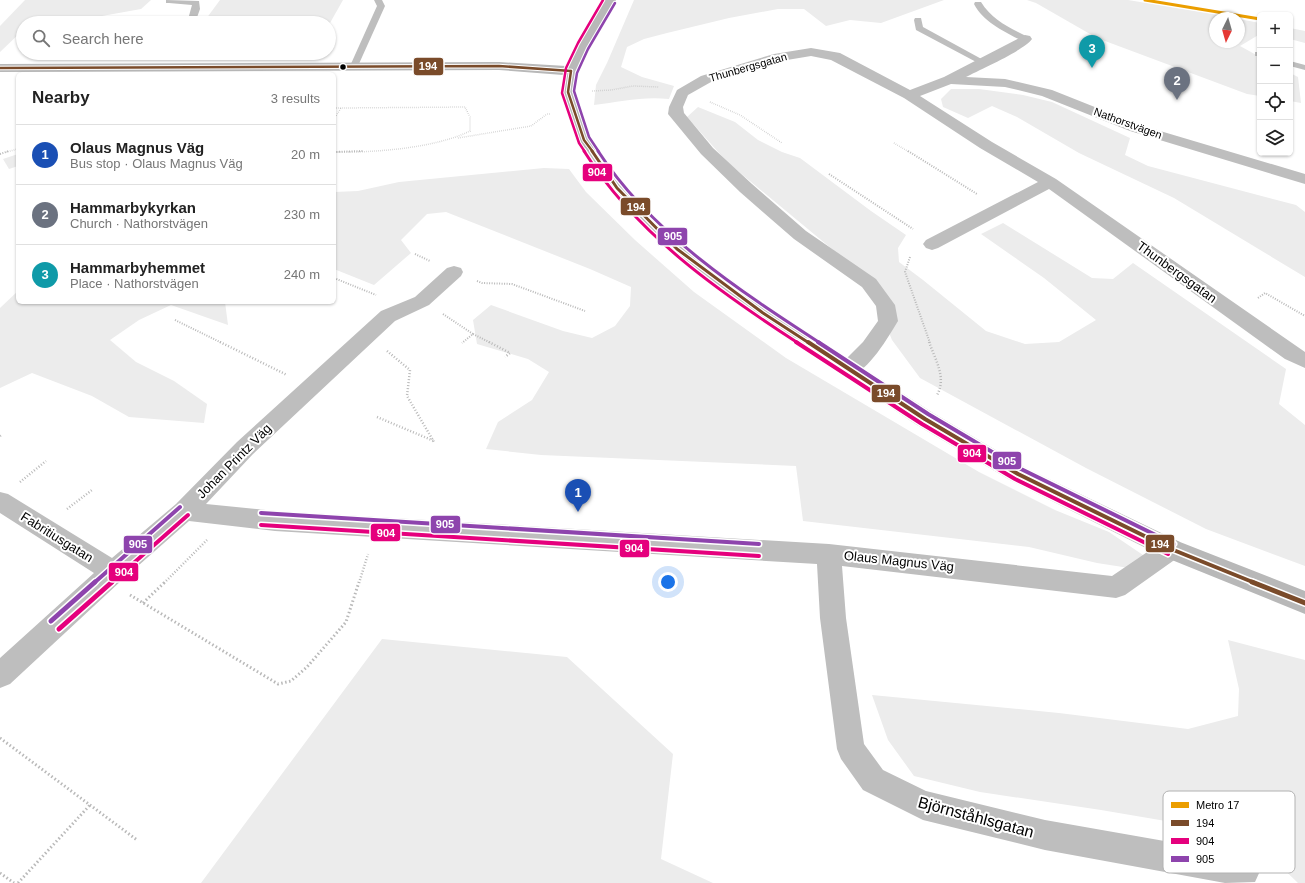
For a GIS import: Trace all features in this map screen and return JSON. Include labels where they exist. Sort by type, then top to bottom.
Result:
[{"type":"street","points":[[610,0],[570,71],[568,92],[584,140],[613,183],[637,211],[677,249],[763,313],[848,370],[925,419],[1018,474],[1171,549],[1305,603]]},
{"type":"street","name":"Nathorstvägen","points":[[909,96],[949,80],[1011,48],[1025,39]]},
{"type":"street","name":"Thunbergsgatan","points":[[682,93],[706,78],[779,57],[811,52],[835,56],[909,96],[986,145],[1050,182],[1292,354],[1305,361]]},
{"type":"street","points":[[0,68],[499,66],[570,71]]},
{"type":"street","name":"Nathorstvägen","points":[[949,80],[1005,83],[1047,93],[1135,128],[1305,179]]},
{"type":"street","points":[[682,93],[676,107],[676,114],[707,151],[746,188],[800,235],[869,283],[885,305],[888,321],[875,343],[860,360],[848,370]]},
{"type":"street","points":[[932,244],[1050,182]]},
{"type":"street","name":"Johan Printz Väg","points":[[0,675],[118,582],[245,448],[388,316],[422,301],[454,272]]},
{"type":"street","name":"Fabritiusgatan","points":[[0,501],[118,582]]},
{"type":"street","name":"Olaus Magnus Väg","points":[[184,511],[275,520],[828,554],[1116,587],[1171,549]]},
{"type":"street","name":"Björnståhlsgatan","points":[[828,554],[833,618],[850,749],[873,780],[923,806],[1045,834],[1163,856]]},
{"type":"lane","points":[[354,66],[381,6],[378,0]]},
{"type":"lane","points":[[169,1],[196,3],[194,16]]},
{"type":"lane","points":[[978,4],[980,11],[1003,28],[1025,39]]},
{"type":"lane","points":[[918,20],[920,28],[983,62]]},
{"type":"lane","points":[[1293,64],[1305,68]]},
{"type":"path","points":[[587,91],[611,90],[633,86],[659,87]]},
{"type":"path","points":[[682,93],[696,96],[740,115],[782,143]]},
{"type":"path","points":[[336,108],[465,107],[470,117],[470,131],[456,139]]},
{"type":"path","points":[[336,116],[341,108]]},
{"type":"path","points":[[336,152],[362,153],[456,139],[531,126],[546,114],[574,111]]},
{"type":"path","points":[[894,143],[979,195]]},
{"type":"path","points":[[0,154],[16,150]]},
{"type":"path","points":[[829,174],[919,233],[923,242],[932,244]]},
{"type":"path","points":[[910,257],[905,272],[941,376],[941,388],[934,401]]},
{"type":"path","points":[[454,272],[478,281],[512,284],[585,312]]},
{"type":"path","points":[[336,279],[383,298]]},
{"type":"path","points":[[474,288],[478,281]]},
{"type":"path","points":[[448,310],[443,314],[473,334],[510,353],[505,358]]},
{"type":"path","points":[[175,320],[292,377]]},
{"type":"path","points":[[462,343],[473,334]]},
{"type":"path","points":[[377,417],[434,442],[407,396],[410,370],[384,348]]},
{"type":"path","points":[[18,484],[46,461]]},
{"type":"path","points":[[63,512],[92,490]]},
{"type":"path","points":[[143,603],[209,538]]},
{"type":"path","points":[[118,582],[143,603],[278,684],[291,681],[307,667],[346,622],[370,548]]},
{"type":"path","points":[[0,738],[137,840]]},
{"type":"path","points":[[18,883],[90,805]]},
{"type":"path","points":[[0,873],[14,883]]},
{"type":"shaded area","points":[[25,0],[151,0],[141,9],[102,16],[16,16],[16,37],[0,52],[0,26]]},
{"type":"shaded area","points":[[220,0],[343,0],[334,16],[208,16]]},
{"type":"shaded area","points":[[634,0],[944,0],[881,23],[850,20],[826,26],[804,9],[778,9],[729,18],[644,39],[627,47],[621,67],[642,77],[674,86],[669,99],[640,99],[594,105],[596,85]]},
{"type":"shaded area","points":[[1027,0],[1128,0],[1209,14],[1209,48],[1244,48],[1257,55],[1257,96],[1247,94],[1097,38],[1036,3]]},
{"type":"shaded area","points":[[1245,20],[1257,22],[1257,36],[1245,43]]},
{"type":"shaded area","points":[[1293,29],[1305,31],[1305,43],[1293,40]]},
{"type":"shaded area","points":[[1293,74],[1298,77],[1301,103],[1293,102]]},
{"type":"shaded area","points":[[951,89],[979,89],[1023,95],[1052,102],[1130,138],[1125,155],[1148,166],[1296,205],[1305,212],[1305,277],[1174,198],[1079,153],[1017,117],[992,106],[968,118],[943,107],[941,99]]},
{"type":"shaded area","points":[[698,107],[735,122],[758,140],[782,152],[800,158],[906,235],[898,248],[899,262],[986,331],[1025,344],[1059,342],[1096,320],[1044,278],[981,234],[1003,223],[1092,278],[1113,279],[1133,263],[1286,369],[1279,404],[1305,425],[1305,566],[1206,529],[1086,468],[920,378],[892,340],[880,310],[838,254],[727,162],[687,117]]},
{"type":"shaded area","points":[[16,155],[16,167],[9,169],[3,159]]},
{"type":"shaded area","points":[[544,168],[569,169],[586,192],[635,240],[694,292],[786,358],[979,472],[1055,510],[1109,532],[1143,555],[1142,570],[1097,563],[1029,547],[803,521],[796,466],[541,455],[486,449],[498,422],[532,400],[549,372],[528,359],[477,344],[473,320],[491,305],[563,331],[592,338],[615,326],[630,306],[631,287],[590,269],[446,212],[427,214],[401,240],[411,253],[374,285],[336,270],[336,192],[358,191],[399,182]]},
{"type":"shaded area","points":[[16,293],[16,304],[225,304],[228,325],[171,305],[139,320],[110,340],[136,362],[174,381],[207,404],[204,423],[129,417],[92,396],[32,373],[0,388],[0,308]]},
{"type":"shaded area","points":[[382,639],[567,657],[673,754],[661,859],[713,883],[201,883]]},
{"type":"shaded area","points":[[1228,640],[1305,660],[1305,883],[1298,883],[1288,873],[1295,873],[1295,791],[1163,791],[1163,821],[980,792],[914,776],[888,740],[872,695],[1059,713],[1188,729],[1238,716],[1239,689]]},
{"type":"metro line","name":"17","points":[[1145,0],[1257,19]]},
{"type":"transit line","name":"904","points":[[603,0],[578,43],[566,68],[562,93],[579,143],[597,172],[633,215],[673,254],[759,318],[922,424],[1015,479],[1168,554]]},
{"type":"transit line","name":"905","points":[[615,3],[588,49],[577,73],[574,91],[589,137],[607,165],[641,207],[681,244],[766,308],[928,414],[1021,469],[1174,544]]},
{"type":"transit line","name":"194","points":[[0,68],[499,66],[571,71]]},
{"type":"transit line","name":"194","points":[[571,71],[568,92],[584,140],[617,188],[677,249],[763,313],[925,419],[1018,474],[1171,549],[1305,603]]},
{"type":"transit line","name":"905","points":[[51,621],[180,507]]},
{"type":"transit line","name":"905","points":[[261,513],[759,544]]},
{"type":"transit line","name":"904","points":[[59,629],[188,515]]},
{"type":"transit line","name":"904","points":[[261,525],[759,556]]},
{"type":"place","name":"Hammarbyhemmet","points":[[1092,68]]},
{"type":"place","name":"Hammarbykyrkan","points":[[1177,100]]},
{"type":"place","name":"Olaus Magnus Väg","points":[[578,512]]}]
